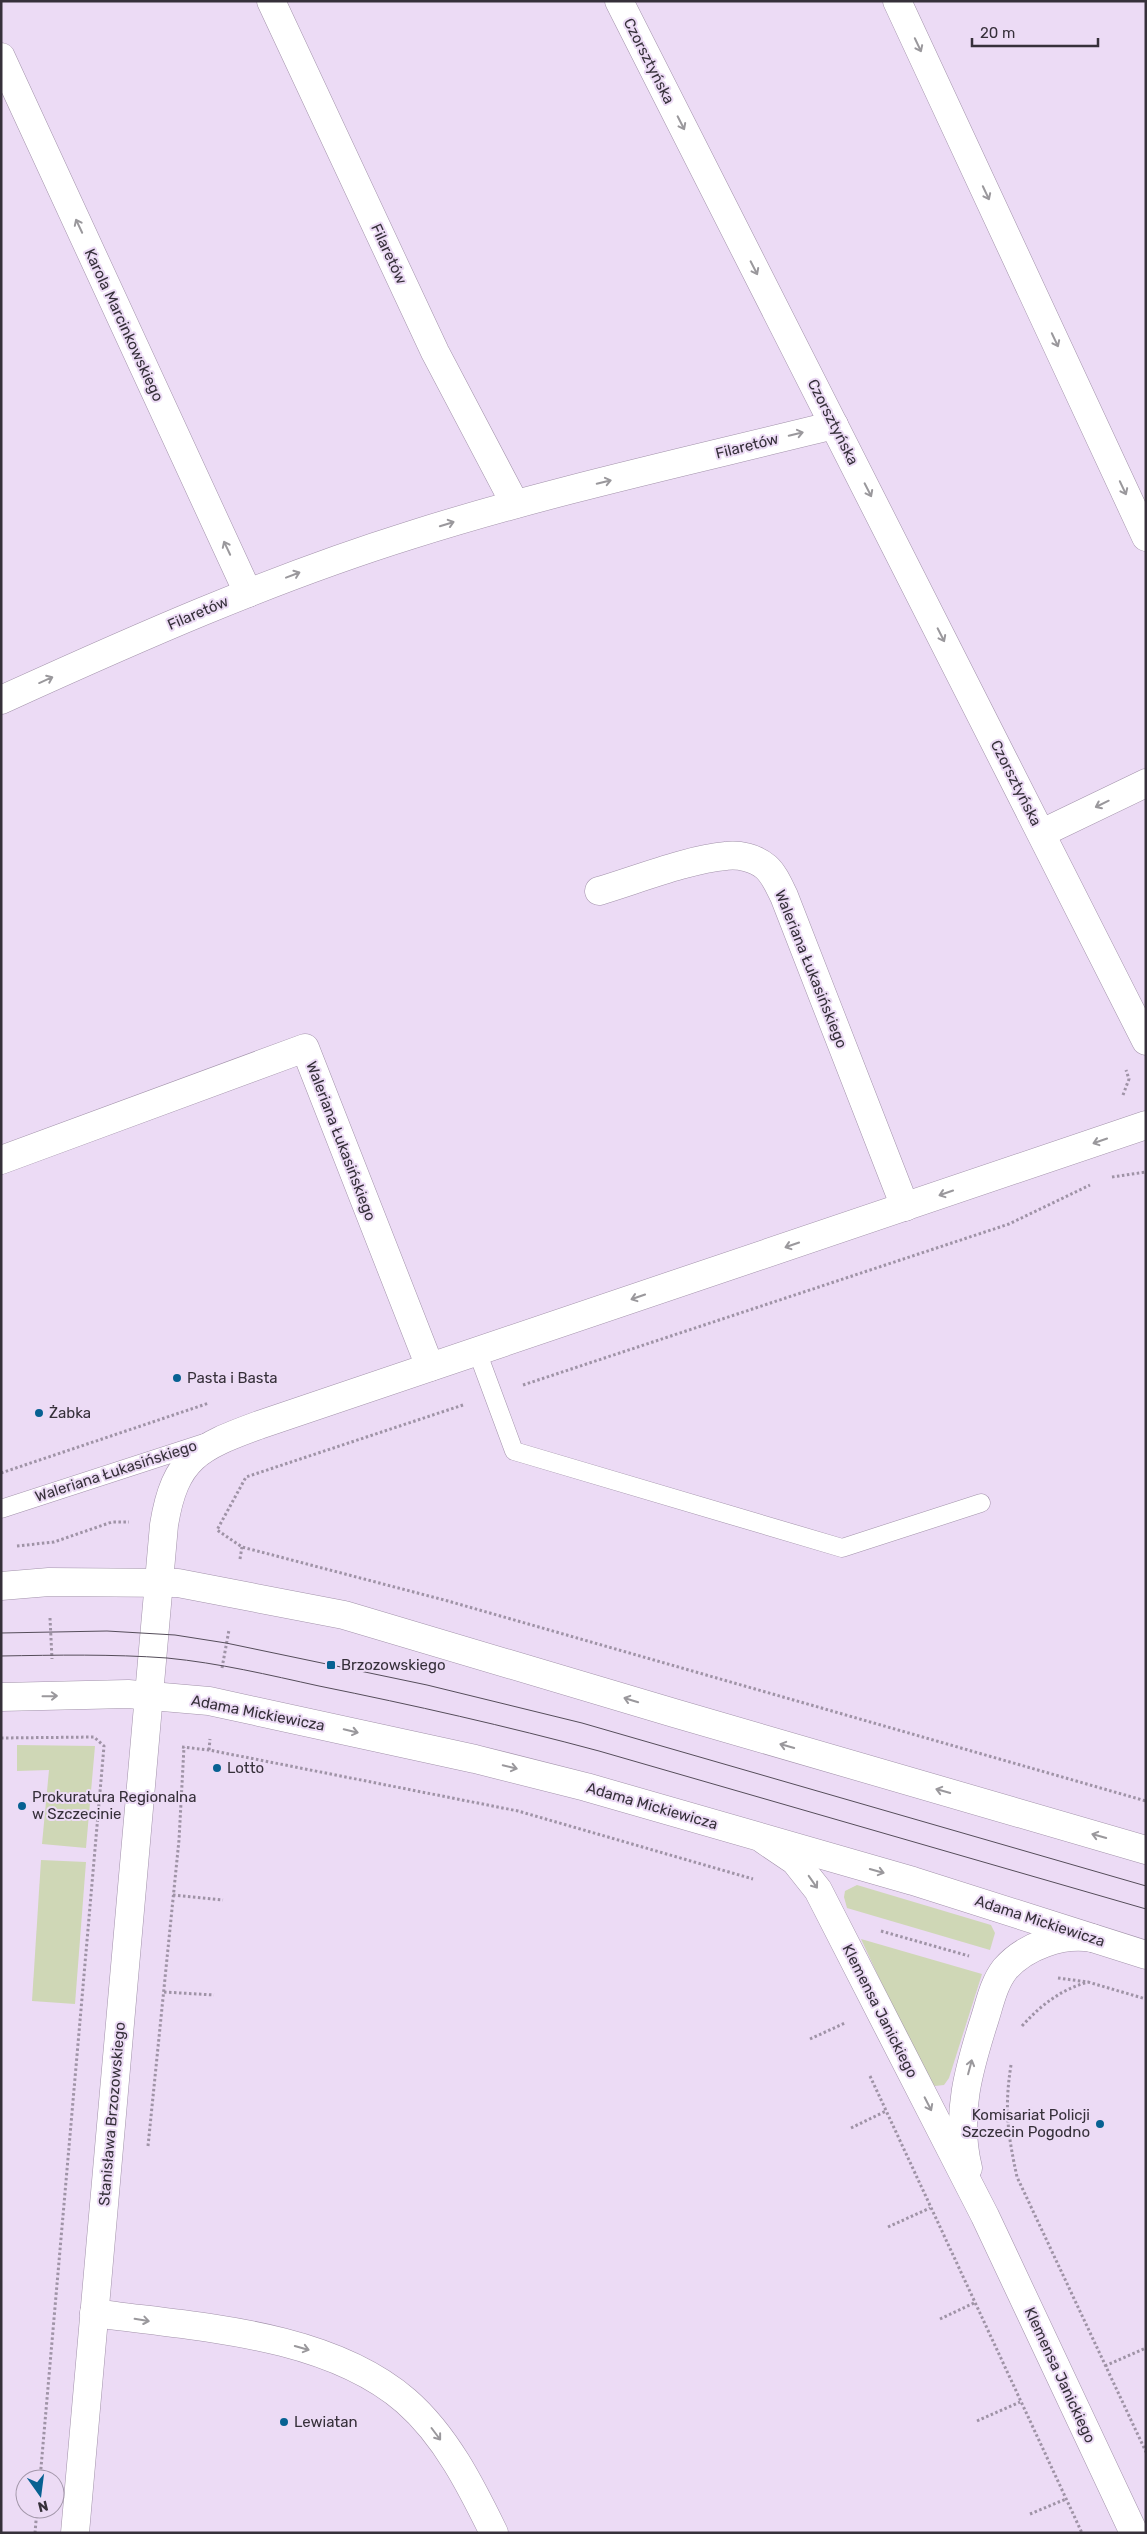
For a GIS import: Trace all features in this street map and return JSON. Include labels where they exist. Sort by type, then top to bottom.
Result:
[{"type":"street","name":"Filaretów","points":[[271,1],[435,352],[515,504]]},
{"type":"street","points":[[897,1],[1146,537]]},
{"type":"street","name":"Czorsztyńska","points":[[628,4],[834,425],[1146,1041]]},
{"type":"street","name":"Karola Marcinkowskiego","points":[[1,57],[248,593]]},
{"type":"street","name":"Filaretów","points":[[1,700],[248,593],[409,535],[515,504],[834,425]]},
{"type":"street","name":"Czorsztyńska","points":[[1042,833],[1146,783]]},
{"type":"street","name":"Waleriana Łukasińskiego","points":[[599,891],[706,859],[727,855],[748,858],[766,867],[777,881],[784,896],[905,1207]]},
{"type":"street","name":"Waleriana Łukasińskiego","points":[[1,1160],[305,1048],[430,1367]]},
{"type":"street","name":"Waleriana Łukasińskiego","points":[[160,1582],[168,1504],[182,1469],[192,1457],[206,1447],[259,1425],[1146,1125]]},
{"type":"street","points":[[1,1586],[43,1582],[160,1582],[194,1585],[285,1602],[384,1625],[683,1716],[1146,1850]]},
{"type":"street","points":[[149,1695],[160,1582]]},
{"type":"street","name":"Adama Mickiewicza","points":[[1,1697],[149,1695],[228,1704],[475,1759],[586,1787],[922,1884],[1146,1955]]},
{"type":"street","name":"Stanisława Brzozowskiego","points":[[75,2533],[149,1695]]},
{"type":"street","name":"Klemensa Janickiego","points":[[746,1833],[784,1852],[806,1872],[815,1884],[985,2216],[1134,2533]]},
{"type":"street","name":"Klemensa Janickiego","points":[[985,2216],[965,2154],[963,2106],[969,2070],[994,1990],[1004,1971],[1012,1962],[1034,1948],[1066,1938],[1097,1939]]},
{"type":"street","points":[[94,2313],[256,2336],[341,2362],[375,2380],[406,2401],[432,2430],[455,2460],[494,2533]]},
{"type":"lane","points":[[477,1351],[514,1451],[842,1548],[982,1503]]},
{"type":"lane","name":"Waleriana Łukasińskiego","points":[[1,1509],[259,1425]]},
{"type":"path","points":[[1120,1101],[1129,1079],[1122,1063]]},
{"type":"path","points":[[1104,1178],[1146,1172]]},
{"type":"path","points":[[1093,1183],[1009,1224],[246,1477],[217,1530],[242,1547],[448,1601],[1146,1801]]},
{"type":"path","points":[[1,1473],[214,1401]]},
{"type":"path","points":[[10,1547],[54,1542],[112,1522],[131,1522]]},
{"type":"path","points":[[50,1616],[53,1663]]},
{"type":"path","points":[[221,1675],[229,1627]]},
{"type":"path","points":[[1,1738],[94,1737],[104,1746],[41,2469]]},
{"type":"path","points":[[184,1747],[518,1811],[758,1881]]},
{"type":"path","points":[[173,1895],[223,1900]]},
{"type":"path","points":[[873,1929],[977,1959]]},
{"type":"path","points":[[1053,1978],[1088,1982],[1146,1999]]},
{"type":"path","points":[[1018,2031],[1040,2006],[1070,1988],[1088,1982]]},
{"type":"path","points":[[164,1992],[214,1995]]},
{"type":"path","points":[[841,2014],[849,2032]]},
{"type":"path","points":[[810,2039],[845,2023]]},
{"type":"path","points":[[1012,2060],[1006,2095],[1008,2133],[1017,2177],[1146,2452]]},
{"type":"path","points":[[866,2067],[1082,2533]]},
{"type":"path","points":[[851,2128],[886,2112]]},
{"type":"path","points":[[888,2227],[930,2208]]},
{"type":"path","points":[[940,2319],[974,2303]]},
{"type":"path","points":[[1106,2366],[1146,2348]]},
{"type":"path","points":[[978,2421],[1020,2402]]},
{"type":"path","points":[[1030,2514],[1066,2499]]},
{"type":"path","points":[[35,2533],[36,2519]]},
{"type":"green space","points":[[17,1745],[95,1746],[86,1848],[42,1844],[49,1770],[17,1771]]},
{"type":"green space","points":[[41,1860],[86,1862],[75,2004],[32,2001]]},
{"type":"green space","points":[[857,1885],[991,1925],[995,1933],[990,1950],[847,1908],[844,1897],[845,1891]]},
{"type":"green space","points":[[861,1939],[982,1974],[949,2078],[944,2085],[935,2086],[925,2077]]},
{"type":"tram line","points":[[1,1633],[107,1631],[175,1635],[226,1643],[427,1685],[582,1723],[1146,1886]]},
{"type":"tram line","points":[[1,1656],[105,1655],[186,1660],[244,1670],[424,1708],[599,1751],[1146,1909]]},
{"type":"place","name":"Pasta i Basta","points":[[177,1378]]},
{"type":"place","name":"Żabka","points":[[39,1413]]},
{"type":"place","name":"Brzozowskiego","points":[[331,1665]]},
{"type":"place","name":"Lotto","points":[[217,1768]]},
{"type":"place","name":"Prokuratura Regionalna w Szczecinie","points":[[22,1806]]},
{"type":"place","name":"Komisariat Policji Szczecin Pogodno","points":[[1100,2124]]},
{"type":"place","name":"Lewiatan","points":[[284,2422]]}]
